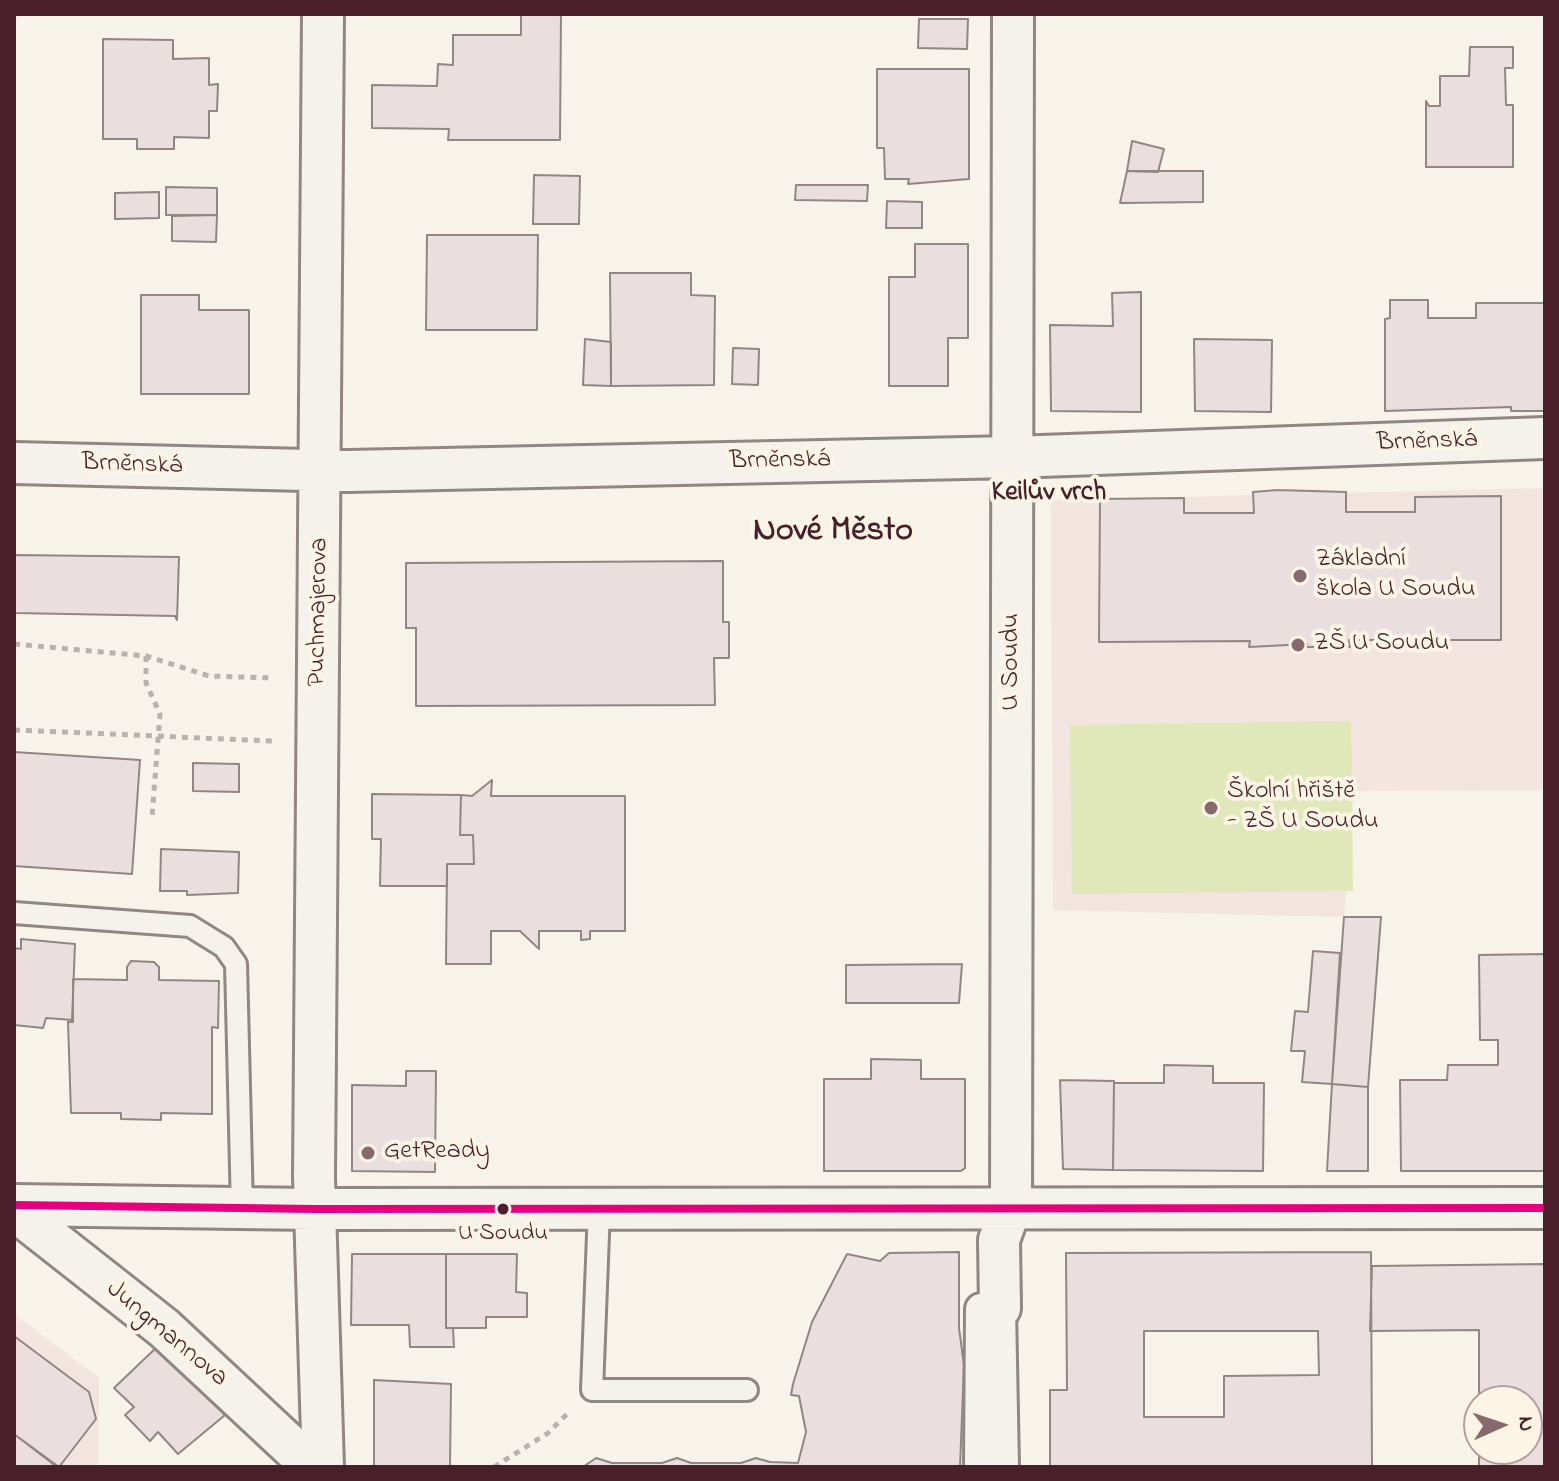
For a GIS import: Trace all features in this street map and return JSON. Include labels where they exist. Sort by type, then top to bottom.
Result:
[{"type":"street","name":"Puchmajerova","points":[[314,1209],[323,14]]},
{"type":"street","name":"U Soudu","points":[[1003,1467],[999,1240],[1011,1207],[1013,14]]},
{"type":"street","name":"Brněnská","points":[[14,463],[321,471],[1013,457],[1545,438]]},
{"type":"street","points":[[14,1208],[1545,1208]]},
{"type":"street","name":"Jungmannova","points":[[14,1208],[164,1328],[313,1467]]},
{"type":"street","points":[[314,1209],[323,1467]]},
{"type":"street","points":[[980,1467],[981,1309],[1000,1308]]},
{"type":"lane","points":[[14,913],[190,926],[224,947],[236,964],[242,1209]]},
{"type":"lane","points":[[599,1209],[592,1390],[747,1390]]},
{"type":"path","points":[[14,644],[146,656],[209,676],[319,679]]},
{"type":"path","points":[[146,656],[146,683],[160,714],[152,817]]},
{"type":"path","points":[[14,730],[318,743]]},
{"type":"path","points":[[494,1467],[548,1433],[592,1390]]},
{"type":"shaded area","name":"ZŠ U Soudu","points":[[1545,488],[1545,790],[1354,791],[1344,917],[1053,910],[1051,500]]},
{"type":"shaded area","points":[[14,1314],[99,1378],[98,1467],[14,1467]]},
{"type":"green space","name":"Školní hřiště - ZŠ U Soudu","points":[[1351,721],[1353,891],[1072,894],[1070,725]]},
{"type":"building","points":[[521,14],[561,14],[560,140],[448,140],[449,129],[372,128],[372,85],[437,86],[438,64],[453,65],[453,35],[521,35]]},
{"type":"building","points":[[919,19],[968,19],[967,49],[918,48]]},
{"type":"building","points":[[103,39],[173,40],[173,59],[209,58],[209,85],[218,84],[217,111],[209,111],[209,138],[174,137],[174,149],[137,149],[137,139],[103,139]]},
{"type":"building","points":[[1470,47],[1513,47],[1513,68],[1505,68],[1506,105],[1513,105],[1513,167],[1426,167],[1426,101],[1429,106],[1440,106],[1440,76],[1469,76]]},
{"type":"building","points":[[877,69],[969,69],[969,179],[908,184],[909,179],[885,179],[884,148],[877,148]]},
{"type":"building","points":[[1132,141],[1164,149],[1158,172],[1127,171]]},
{"type":"building","points":[[1127,171],[1203,171],[1203,202],[1120,203]]},
{"type":"building","points":[[534,175],[580,176],[579,224],[533,224]]},
{"type":"building","points":[[796,185],[868,185],[867,201],[795,200]]},
{"type":"building","points":[[166,187],[217,188],[217,215],[166,215]]},
{"type":"building","points":[[159,192],[159,218],[115,219],[115,193]]},
{"type":"building","points":[[887,201],[922,202],[922,228],[886,228]]},
{"type":"building","points":[[217,215],[216,242],[172,241],[172,216]]},
{"type":"building","points":[[427,235],[538,235],[537,330],[426,330]]},
{"type":"building","points":[[915,244],[968,244],[968,338],[948,338],[948,386],[889,386],[889,277],[915,277]]},
{"type":"building","points":[[610,273],[691,273],[691,295],[715,296],[714,385],[611,386]]},
{"type":"building","points":[[1141,292],[1141,412],[1051,411],[1050,325],[1113,326],[1112,293]]},
{"type":"building","points":[[141,295],[199,295],[199,310],[249,310],[249,394],[141,394]]},
{"type":"building","points":[[1390,300],[1428,300],[1428,318],[1476,318],[1476,303],[1545,303],[1545,411],[1511,411],[1511,407],[1385,411],[1385,319],[1390,318]]},
{"type":"building","points":[[585,339],[611,342],[611,386],[583,385]]},
{"type":"building","points":[[1194,339],[1272,340],[1271,412],[1195,411]]},
{"type":"building","points":[[733,348],[759,349],[758,385],[732,384]]},
{"type":"building","name":"Základní škola U Soudu","points":[[1253,492],[1346,492],[1346,512],[1415,512],[1415,497],[1501,496],[1501,640],[1349,640],[1350,647],[1314,644],[1315,647],[1307,647],[1307,644],[1249,647],[1250,641],[1099,642],[1100,499],[1184,498],[1184,513],[1254,513]]},
{"type":"building","points":[[14,555],[179,557],[177,620],[175,616],[14,613]]},
{"type":"building","points":[[723,561],[723,622],[729,622],[729,658],[714,658],[715,705],[416,706],[416,628],[406,628],[406,563]]},
{"type":"building","points":[[14,752],[140,760],[132,874],[14,866]]},
{"type":"building","points":[[193,763],[239,764],[239,792],[193,791]]},
{"type":"building","points":[[492,780],[491,796],[625,796],[625,931],[590,931],[590,939],[581,940],[581,931],[539,931],[539,949],[520,931],[491,931],[491,964],[446,964],[447,864],[474,864],[473,835],[460,835],[461,795],[472,796]]},
{"type":"building","points":[[372,794],[461,795],[460,835],[473,835],[474,864],[447,864],[447,886],[380,886],[381,839],[372,839]]},
{"type":"building","points":[[161,849],[239,852],[238,893],[187,895],[187,891],[160,891]]},
{"type":"building","points":[[1344,917],[1381,917],[1368,1087],[1332,1084]]},
{"type":"building","points":[[21,939],[75,944],[72,1020],[46,1018],[43,1028],[14,1025],[14,948],[21,949]]},
{"type":"building","points":[[1313,951],[1340,953],[1332,1084],[1302,1082],[1305,1051],[1291,1051],[1295,1011],[1308,1012]]},
{"type":"building","points":[[1545,954],[1545,1171],[1401,1171],[1400,1080],[1447,1080],[1448,1065],[1498,1065],[1498,1040],[1480,1040],[1479,955]]},
{"type":"building","points":[[131,961],[154,962],[159,967],[159,980],[219,981],[218,1028],[212,1027],[212,1114],[161,1113],[161,1120],[121,1119],[121,1113],[71,1113],[68,1022],[73,1022],[73,979],[127,980],[127,967]]},
{"type":"building","points":[[962,964],[959,1003],[846,1003],[846,965]]},
{"type":"building","points":[[871,1059],[921,1060],[921,1079],[965,1079],[965,1168],[961,1171],[824,1171],[824,1079],[871,1079]]},
{"type":"building","points":[[1164,1065],[1213,1066],[1213,1083],[1264,1083],[1263,1171],[1113,1170],[1114,1083],[1164,1083]]},
{"type":"building","points":[[406,1071],[436,1071],[435,1172],[352,1171],[352,1085],[406,1086]]},
{"type":"building","points":[[1060,1080],[1114,1081],[1113,1170],[1063,1169]]},
{"type":"building","points":[[1332,1084],[1368,1087],[1368,1171],[1327,1171]]},
{"type":"building","points":[[959,1252],[959,1328],[964,1365],[960,1467],[583,1467],[596,1458],[612,1463],[662,1463],[677,1458],[691,1463],[741,1463],[756,1458],[798,1463],[806,1432],[799,1396],[791,1395],[793,1384],[812,1322],[847,1254],[880,1261],[889,1253]]},
{"type":"building","points":[[1371,1252],[1372,1467],[1050,1467],[1050,1390],[1067,1390],[1066,1253]],"holes":[[[1144,1331],[1318,1331],[1319,1375],[1224,1376],[1224,1417],[1144,1417]]]},
{"type":"building","points":[[352,1254],[446,1254],[446,1328],[453,1328],[454,1347],[410,1347],[409,1325],[351,1325]]},
{"type":"building","points":[[446,1254],[517,1254],[516,1292],[527,1293],[527,1317],[486,1317],[486,1328],[446,1328]]},
{"type":"building","points":[[1545,1264],[1545,1467],[1479,1467],[1543,1465],[1543,1385],[1479,1385],[1479,1330],[1370,1331],[1372,1266]]},
{"type":"building","points":[[14,1336],[89,1392],[96,1419],[59,1467],[14,1434]]},
{"type":"building","points":[[158,1346],[225,1415],[178,1454],[158,1432],[150,1441],[125,1415],[134,1407],[114,1388]]},
{"type":"building","points":[[374,1380],[451,1384],[450,1467],[374,1467]]},
{"type":"building","points":[[14,1434],[57,1467],[14,1467]]},
{"type":"transit line","points":[[14,1205],[314,1209],[1545,1208]]},
{"type":"place","name":"Základní škola U Soudu","points":[[1300,576]]},
{"type":"place","name":"ZŠ U Soudu","points":[[1298,645]]},
{"type":"place","name":"Školní hřiště - ZŠ U Soudu","points":[[1211,808]]},
{"type":"place","name":"GetReady","points":[[368,1153]]},
{"type":"place","name":"U Soudu","points":[[503,1209]]},
{"type":"district","name":"Keilův vrch","points":[[1049,494]]},
{"type":"district","name":"Nové Město","points":[[833,533]]}]
